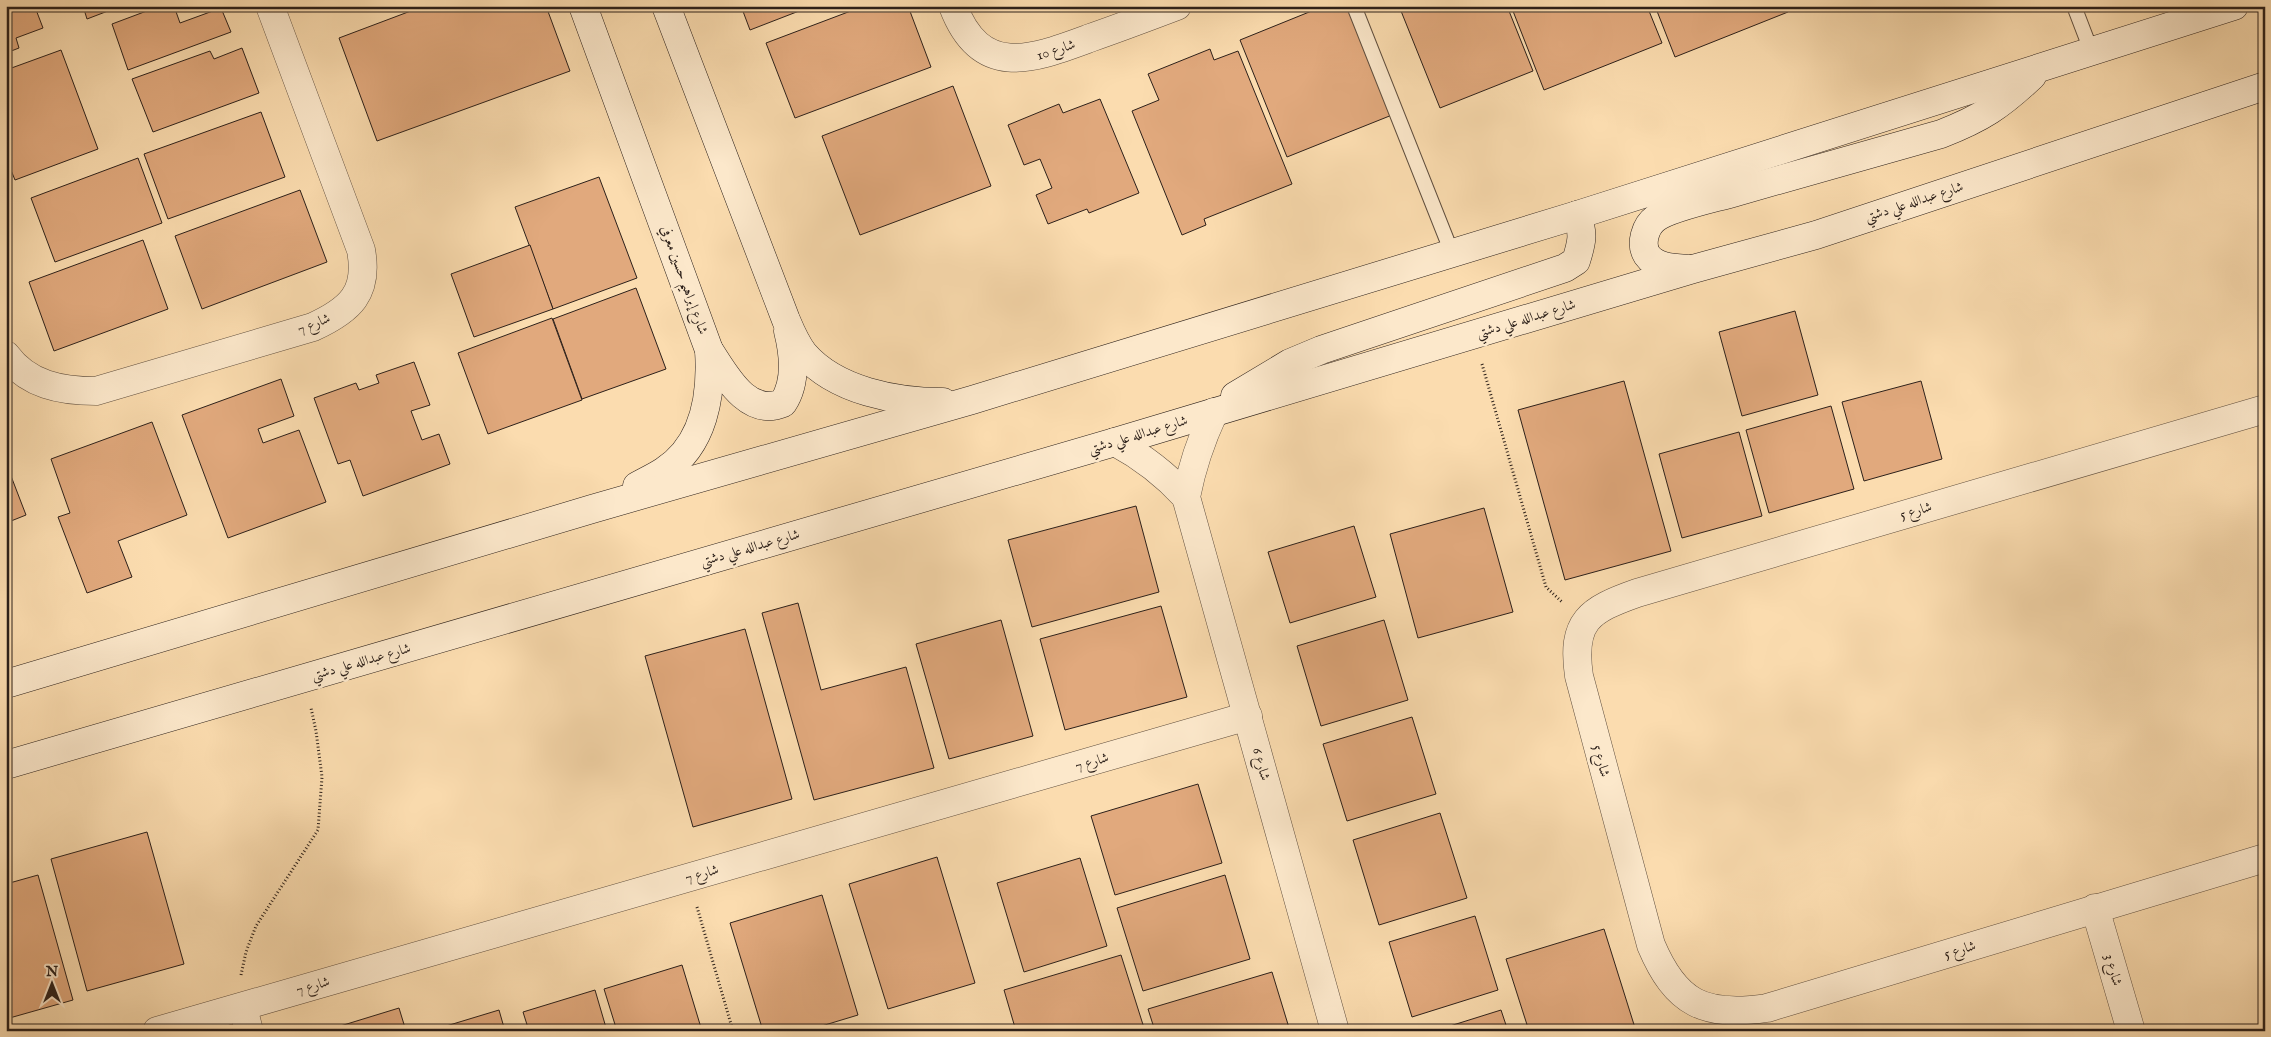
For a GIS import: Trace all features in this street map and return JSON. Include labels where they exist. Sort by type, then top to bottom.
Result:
[{"type":"street","name":"شارع 7","points":[[6,355],[24,374],[40,383],[59,389],[96,391],[312,327],[331,319],[351,302],[360,291],[364,279],[361,250],[270,6]]},
{"type":"street","name":"شارع إبراهيم حسين معرفي","points":[[583,6],[710,350],[710,385],[707,403],[694,439],[682,456],[665,471],[592,509]]},
{"type":"street","points":[[666,6],[786,320],[798,345],[806,355],[830,375],[849,385],[896,398],[923,402],[972,400]]},
{"type":"street","name":"شارع 10","points":[[953,6],[962,26],[982,47],[1004,57],[1014,59],[1046,54],[1176,6]]},
{"type":"street","points":[[6,684],[592,509],[972,400],[1577,215],[2092,53],[2234,6]]},
{"type":"street","points":[[1693,269],[1672,268],[1652,262],[1644,250],[1644,236],[1648,226],[1656,218],[1698,202],[1941,134],[1972,122],[1994,109],[2038,70]]},
{"type":"street","name":"شارع عبدالله علي دشتي","points":[[6,765],[1115,442],[1693,269],[1825,232],[2265,86]]},
{"type":"street","points":[[1214,412],[1242,390],[1290,363],[1321,350],[1565,268],[1576,261],[1582,238],[1577,215]]},
{"type":"street","points":[[710,350],[731,383],[746,398],[764,405],[778,405],[783,403],[788,396],[793,376],[791,342],[786,320]]},
{"type":"street","name":"شارع 5","points":[[2265,408],[1638,593],[1603,607],[1584,623],[1579,634],[1576,649],[1579,676],[1651,945],[1660,967],[1670,982],[1682,995],[1694,1003],[1734,1012],[1767,1008],[2265,858]]},
{"type":"street","name":"شارع 6","points":[[1214,412],[1201,439],[1192,467],[1186,497],[1335,1031]]},
{"type":"street","name":"شارع 6","points":[[1115,442],[1142,456],[1160,470],[1186,497]]},
{"type":"street","name":"شارع 7","points":[[157,1031],[246,1019],[688,878],[1248,716]]},
{"type":"street","name":"شارع 3","points":[[2095,908],[2130,1031]]},
{"type":"lane","points":[[1354,6],[1452,253]]},
{"type":"lane","points":[[2074,6],[2092,53]]},
{"type":"path","points":[[1473,335],[1546,587],[1584,623]]},
{"type":"path","points":[[246,1019],[240,978],[246,952],[256,926],[318,830],[322,777],[316,731],[303,678]]},
{"type":"path","points":[[688,878],[733,1031]]},
{"type":"building","points":[[6,6],[38,6],[35,7],[43,28],[16,38],[19,48],[6,53]]},
{"type":"building","points":[[83,6],[121,6],[87,19]]},
{"type":"building","points":[[160,6],[174,6],[180,23],[221,8],[231,32],[128,70],[112,24]]},
{"type":"building","points":[[424,6],[546,6],[570,71],[377,141],[339,38]]},
{"type":"building","points":[[741,6],[812,6],[750,30]]},
{"type":"building","points":[[864,6],[908,6],[931,67],[795,118],[766,43]]},
{"type":"building","points":[[1324,6],[1348,6],[1392,115],[1287,157],[1240,40]]},
{"type":"building","points":[[1399,6],[1507,6],[1533,71],[1440,108]]},
{"type":"building","points":[[1511,6],[1647,6],[1662,43],[1544,90]]},
{"type":"building","points":[[1655,6],[1786,6],[1788,12],[1675,57]]},
{"type":"building","points":[[242,48],[259,93],[153,132],[132,79],[210,51],[214,59]]},
{"type":"building","points":[[1210,49],[1214,60],[1238,51],[1292,184],[1204,219],[1206,225],[1182,235],[1132,111],[1159,100],[1148,74]]},
{"type":"building","points":[[61,50],[98,149],[15,180],[6,158],[6,70]]},
{"type":"building","points":[[953,86],[991,186],[860,235],[822,136]]},
{"type":"building","points":[[1100,99],[1139,193],[1089,213],[1087,209],[1048,224],[1036,195],[1052,188],[1040,159],[1024,165],[1008,125],[1059,104],[1063,113]]},
{"type":"building","points":[[261,112],[285,177],[168,219],[144,154]]},
{"type":"building","points":[[138,158],[162,223],[55,262],[31,198]]},
{"type":"building","points":[[599,177],[637,278],[553,309],[515,207]]},
{"type":"building","points":[[300,190],[327,262],[202,309],[175,236]]},
{"type":"building","points":[[143,240],[168,309],[54,351],[29,282]]},
{"type":"building","points":[[530,245],[553,309],[474,337],[451,274]]},
{"type":"building","points":[[636,288],[666,369],[582,399],[553,319]]},
{"type":"building","points":[[1795,311],[1818,395],[1742,416],[1719,332]]},
{"type":"building","points":[[552,318],[582,400],[488,434],[458,353]]},
{"type":"building","points":[[414,362],[430,405],[411,411],[422,440],[439,434],[450,464],[363,496],[350,460],[338,464],[314,398],[356,383],[359,390],[379,383],[376,375]]},
{"type":"building","points":[[281,379],[294,416],[258,429],[263,443],[299,430],[326,502],[228,538],[182,415]]},
{"type":"building","points":[[1624,381],[1671,551],[1565,580],[1518,410]]},
{"type":"building","points":[[1921,381],[1942,459],[1864,481],[1842,402]]},
{"type":"building","points":[[1831,406],[1854,489],[1769,513],[1746,430]]},
{"type":"building","points":[[152,422],[187,515],[118,541],[132,577],[87,593],[58,517],[70,513],[51,459]]},
{"type":"building","points":[[1739,432],[1762,516],[1682,538],[1659,454]]},
{"type":"building","points":[[6,463],[26,515],[6,523]]},
{"type":"building","points":[[1136,506],[1159,592],[1032,627],[1008,540]]},
{"type":"building","points":[[1484,508],[1513,612],[1418,638],[1390,534]]},
{"type":"building","points":[[1354,526],[1376,597],[1290,623],[1268,552]]},
{"type":"building","points":[[798,603],[821,690],[906,667],[934,768],[814,800],[762,613]]},
{"type":"building","points":[[1161,606],[1187,697],[1065,730],[1040,639]]},
{"type":"building","points":[[1001,620],[1033,736],[949,759],[916,644]]},
{"type":"building","points":[[1384,620],[1408,700],[1321,726],[1297,646]]},
{"type":"building","points":[[745,629],[792,799],[693,827],[645,656]]},
{"type":"building","points":[[1412,717],[1436,794],[1347,821],[1323,744]]},
{"type":"building","points":[[1198,784],[1222,863],[1115,895],[1091,816]]},
{"type":"building","points":[[1440,813],[1467,898],[1379,925],[1353,840]]},
{"type":"building","points":[[147,832],[184,964],[87,991],[51,859]]},
{"type":"building","points":[[937,857],[975,983],[888,1009],[849,884]]},
{"type":"building","points":[[1080,858],[1107,946],[1024,972],[997,883]]},
{"type":"building","points":[[38,875],[73,1000],[6,1019],[6,884]]},
{"type":"building","points":[[1225,875],[1250,959],[1143,991],[1117,908]]},
{"type":"building","points":[[822,895],[858,1015],[805,1031],[763,1031],[730,923]]},
{"type":"building","points":[[1475,916],[1498,990],[1412,1017],[1389,942]]},
{"type":"building","points":[[1604,929],[1636,1031],[1529,1031],[1506,959]]},
{"type":"building","points":[[1121,955],[1145,1031],[1016,1031],[1004,990]]},
{"type":"building","points":[[682,965],[702,1031],[617,1031],[604,989]]},
{"type":"building","points":[[1272,972],[1290,1031],[1155,1031],[1148,1009]]},
{"type":"building","points":[[595,990],[607,1031],[529,1031],[523,1012]]},
{"type":"building","points":[[399,1008],[406,1031],[324,1031]]},
{"type":"building","points":[[499,1010],[505,1031],[433,1031],[433,1030]]},
{"type":"building","points":[[1501,1010],[1508,1031],[1434,1031]]}]
